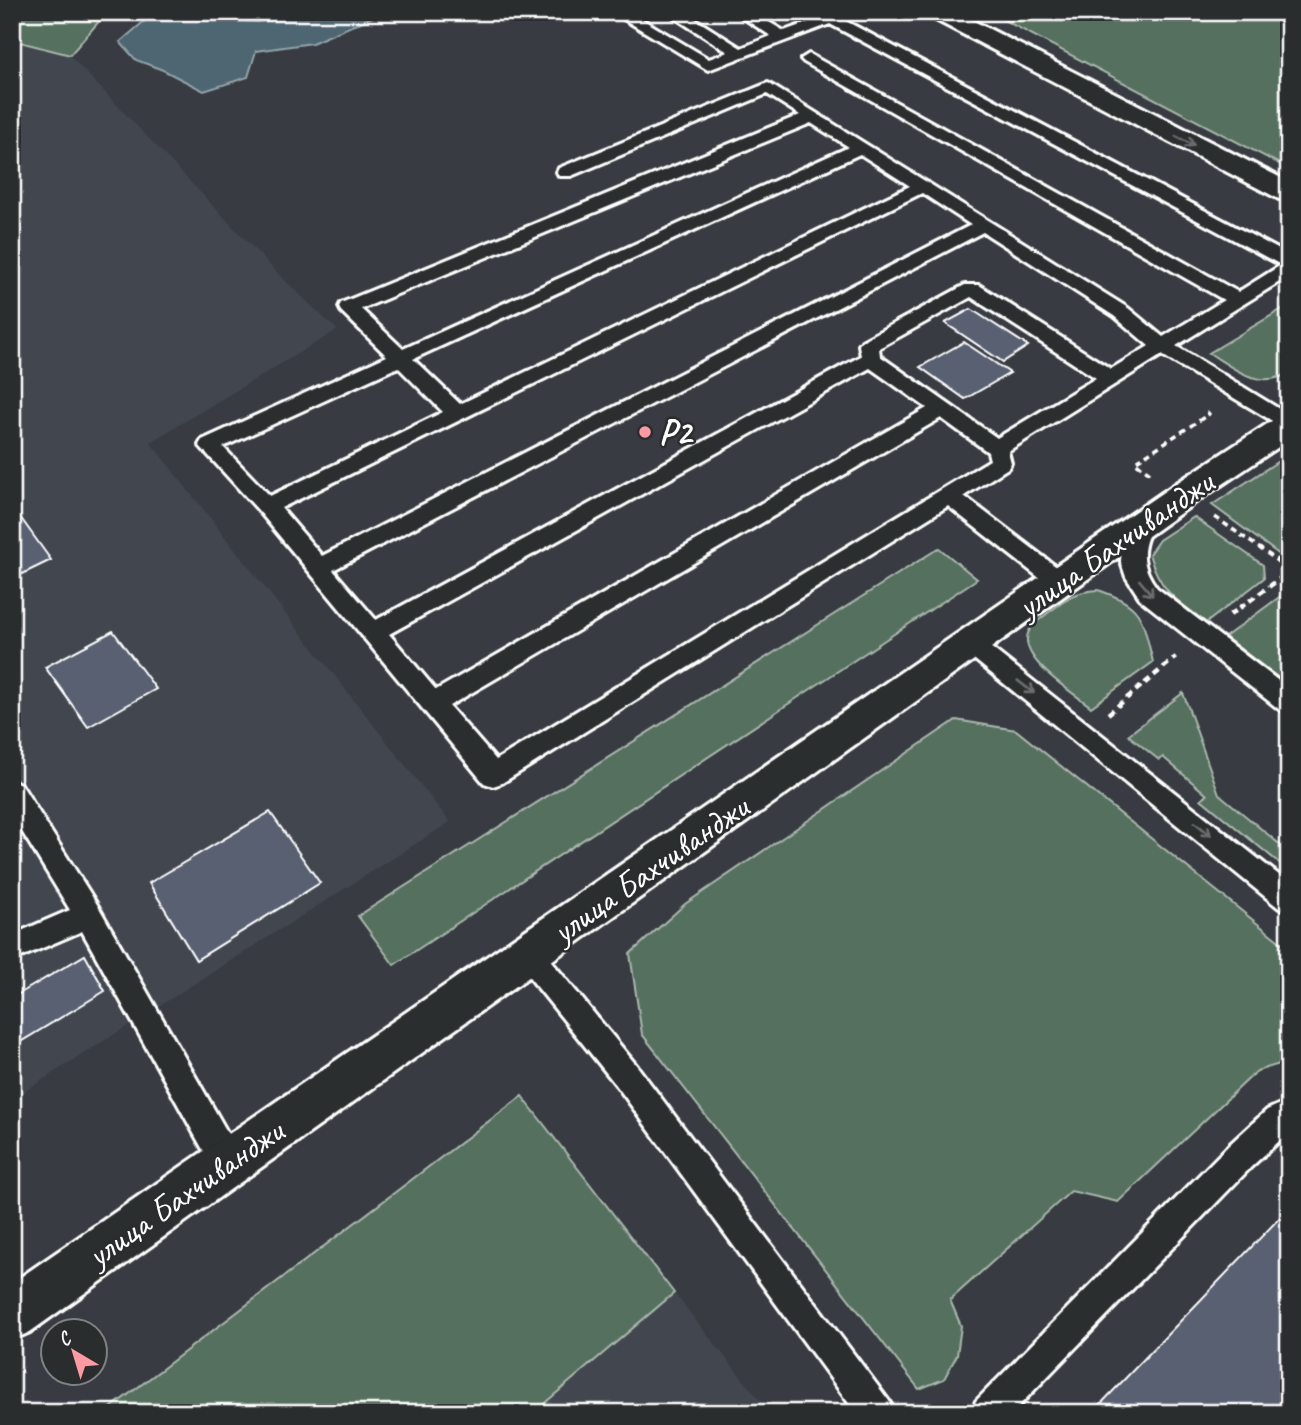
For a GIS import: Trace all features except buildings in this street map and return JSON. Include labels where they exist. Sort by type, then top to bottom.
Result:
[{"type":"main road","points":[[938,12],[1282,191]]},
{"type":"main road","points":[[978,12],[1006,32],[1064,63],[1124,110]]},
{"type":"main road","name":"улица Бахчиванджи","points":[[12,1314],[972,645],[1059,581],[1289,425]]},
{"type":"lane","points":[[619,12],[708,65],[783,37],[825,16],[1289,261]]},
{"type":"lane","points":[[673,12],[739,54]]},
{"type":"lane","points":[[741,12],[783,37]]},
{"type":"lane","points":[[809,59],[1239,300]]},
{"type":"lane","points":[[565,172],[768,88],[1121,312],[1163,347],[1289,425]]},
{"type":"lane","points":[[457,413],[348,307],[813,116]]},
{"type":"lane","points":[[862,148],[209,445],[267,506],[493,775],[1000,463],[997,448],[871,359],[869,345],[972,289],[1112,379]]},
{"type":"lane","points":[[267,506],[923,186]]},
{"type":"lane","points":[[319,567],[984,225]]},
{"type":"lane","points":[[997,448],[1289,268]]},
{"type":"lane","points":[[373,632],[871,359]]},
{"type":"lane","points":[[433,703],[943,408]]},
{"type":"lane","points":[[948,495],[1059,581]]},
{"type":"lane","points":[[1141,527],[1132,542],[1130,558],[1140,582],[1149,594],[1289,703]]},
{"type":"lane","points":[[972,645],[1289,899]]},
{"type":"lane","points":[[12,792],[88,915],[228,1164]]},
{"type":"lane","points":[[12,948],[88,915]]},
{"type":"lane","points":[[527,954],[627,1076],[877,1413]]},
{"type":"lane","points":[[988,1413],[1240,1156],[1289,1115]]},
{"type":"shaded area","points":[[12,40],[69,55],[279,275],[337,330],[150,442],[450,822],[12,1099]]},
{"type":"shaded area","points":[[674,1293],[770,1413],[533,1413]]},
{"type":"green space","points":[[12,12],[88,12],[102,18],[70,55],[12,40]]},
{"type":"green space","points":[[1001,12],[1289,12],[1289,169],[1002,19]]},
{"type":"green space","points":[[1289,305],[1289,373],[1278,378],[1257,378],[1238,371],[1209,353]]},
{"type":"green space","points":[[1289,454],[1289,555],[1280,555],[1212,505]]},
{"type":"green space","points":[[1194,517],[1263,565],[1264,578],[1206,623],[1170,594],[1158,577],[1149,554],[1159,540]]},
{"type":"green space","points":[[939,548],[977,579],[394,965],[358,916]]},
{"type":"green space","points":[[1098,590],[1133,608],[1143,624],[1153,662],[1091,707],[1048,674],[1030,652],[1027,641],[1033,626],[1061,603],[1076,594]]},
{"type":"green space","points":[[1289,590],[1289,686],[1225,637]]},
{"type":"green space","points":[[1183,693],[1219,794],[1289,852],[1289,871],[1201,799],[1207,795],[1163,757],[1159,760],[1128,735]]},
{"type":"green space","points":[[956,720],[1016,730],[1289,949],[1289,1061],[1257,1071],[1118,1202],[1071,1191],[950,1300],[961,1326],[957,1355],[944,1379],[919,1389],[642,1034],[630,954],[685,904]]},
{"type":"green space","points":[[522,1096],[674,1293],[533,1413],[104,1413]]},
{"type":"water","points":[[322,12],[384,12],[312,43],[256,51],[248,77],[204,91],[163,70],[136,60],[120,42],[149,17],[257,22]]},
{"type":"place","name":"P2","points":[[645,432]]}]
